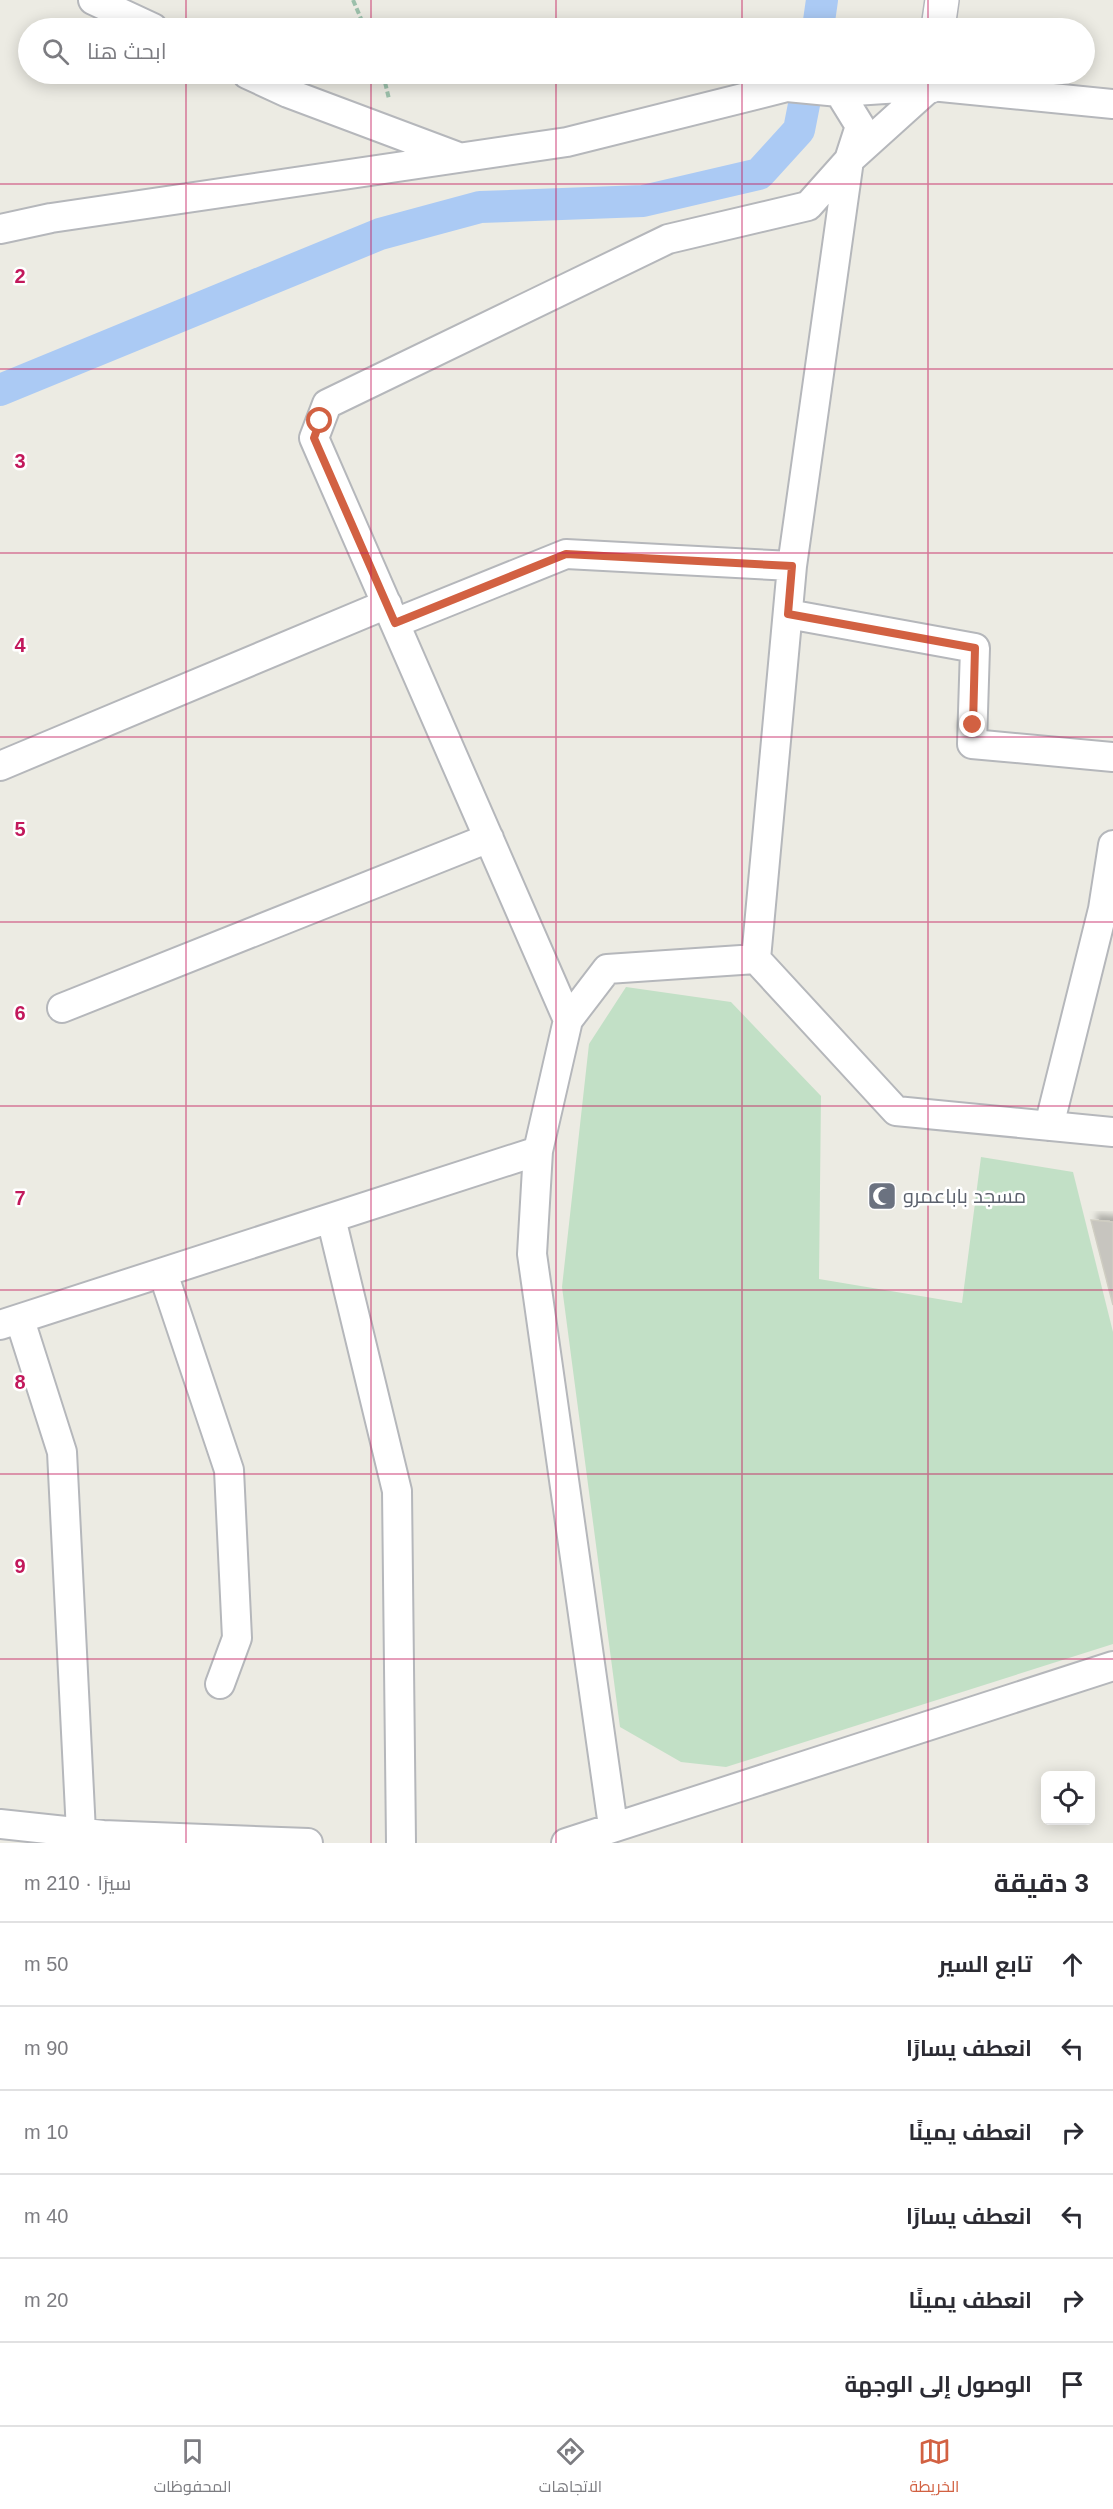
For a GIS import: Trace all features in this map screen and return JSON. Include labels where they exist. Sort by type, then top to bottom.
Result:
[{"type":"main road","points":[[939,18],[942,0]]},
{"type":"street","points":[[93,0],[132,18]]},
{"type":"street","points":[[269,84],[458,157]]},
{"type":"street","points":[[0,229],[51,218],[567,142],[787,87],[839,92],[901,84]]},
{"type":"street","points":[[568,1020],[314,438],[327,404],[668,239],[808,206],[849,160],[928,84]]},
{"type":"street","points":[[962,84],[1113,104]]},
{"type":"street","points":[[839,92],[860,126],[849,160],[792,566],[756,959],[896,1111],[1113,1132]]},
{"type":"street","points":[[0,766],[391,614],[566,554],[792,566]]},
{"type":"street","points":[[788,614],[975,648],[972,744],[1113,757]]},
{"type":"street","points":[[62,1008],[489,838]]},
{"type":"street","points":[[1049,1126],[1103,909],[1113,845]]},
{"type":"street","points":[[614,1826],[532,1254],[538,1151],[568,1020],[607,969],[756,959]]},
{"type":"street","points":[[96,1837],[62,1452],[10,1322],[538,1151]]},
{"type":"street","points":[[330,1218],[397,1491],[401,1843]]},
{"type":"street","points":[[163,1273],[229,1470],[237,1638],[220,1684]]},
{"type":"street","points":[[566,1843],[1113,1666]]},
{"type":"street","points":[[0,1824],[96,1837],[309,1843]]},
{"type":"path","points":[[353,0],[361,18]]},
{"type":"green space","points":[[626,987],[731,1002],[821,1096],[819,1279],[962,1303],[981,1157],[1073,1172],[1113,1332],[1113,1644],[726,1767],[681,1762],[620,1727],[562,1287],[589,1044]]},
{"type":"building","points":[[1091,1220],[1113,1222],[1113,1305]]},
{"type":"waterway","points":[[819,18],[822,0]]},
{"type":"waterway","points":[[0,390],[380,234],[480,207],[643,201],[759,174],[799,130],[808,84]]},
{"type":"place","name":"مسجد باباعمرو","points":[[882,1196]]},
{"type":"route","points":[[320,421],[314,438],[395,623],[566,554],[792,566],[788,614],[975,648],[973,725]]}]
